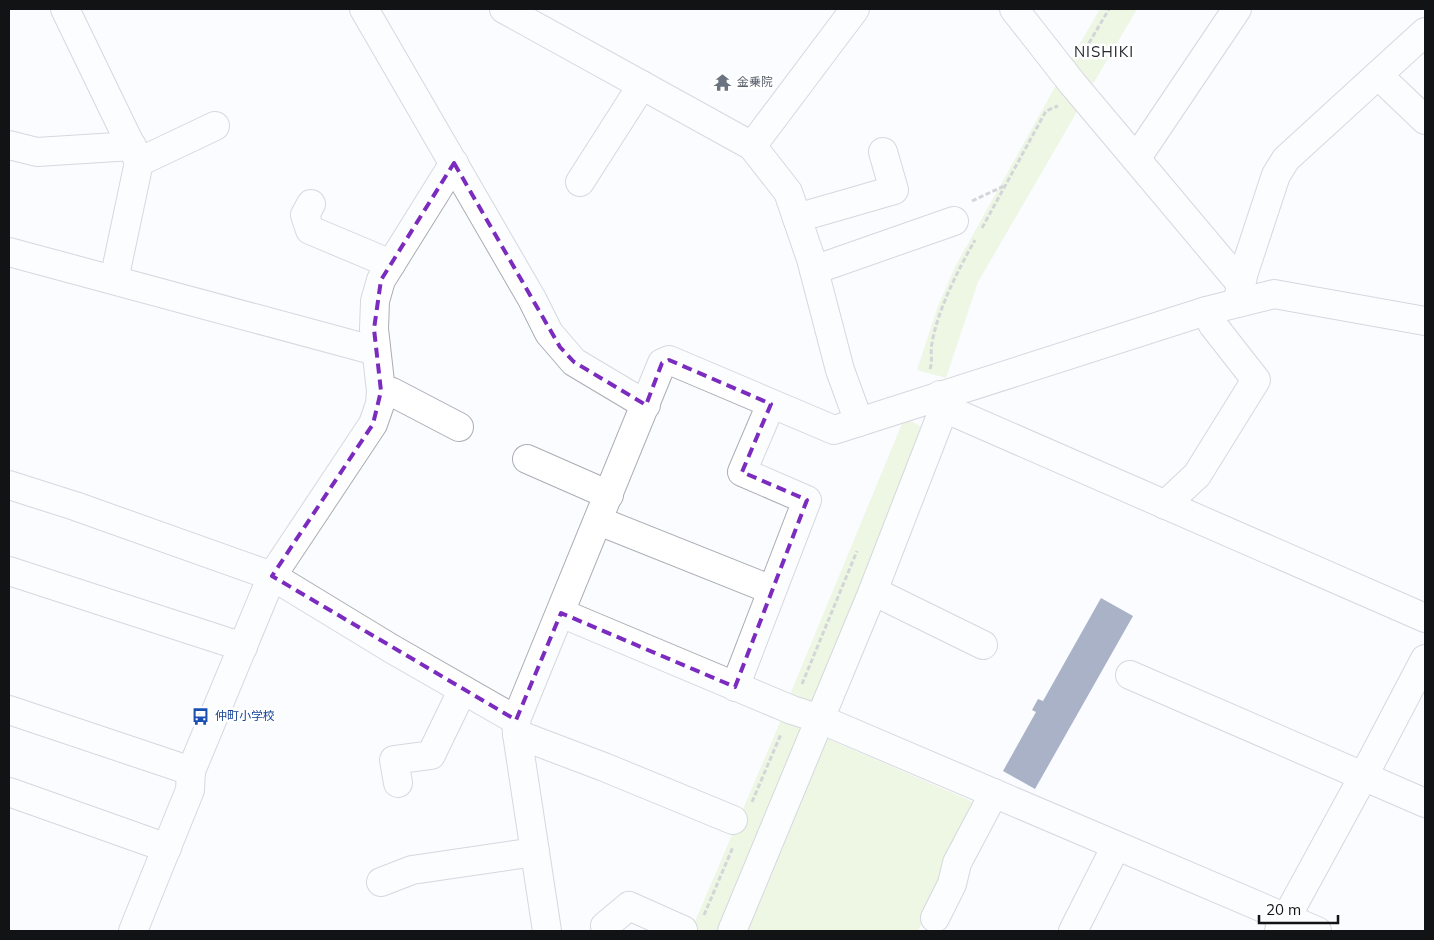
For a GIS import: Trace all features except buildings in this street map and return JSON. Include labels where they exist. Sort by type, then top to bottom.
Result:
[{"type":"street","points":[[65,9],[135,154],[114,280]]},
{"type":"street","points":[[364,9],[532,299],[549,333],[574,362],[646,405]]},
{"type":"street","points":[[504,9],[752,146],[788,192],[814,270],[840,370],[859,422]]},
{"type":"street","points":[[752,146],[855,9]]},
{"type":"street","points":[[1014,9],[1072,83],[1136,158],[1239,293]]},
{"type":"street","points":[[1136,158],[1236,9]]},
{"type":"street","points":[[1239,293],[1276,175],[1286,159],[1425,32]]},
{"type":"street","points":[[1378,75],[1425,120]]},
{"type":"street","points":[[580,182],[642,85]]},
{"type":"street","points":[[9,145],[37,152],[135,154],[215,126]]},
{"type":"street","points":[[797,218],[894,190],[883,152]]},
{"type":"street","points":[[133,931],[190,790],[191,771],[272,576],[373,424],[380,404],[381,391],[374,329],[375,301],[381,280],[454,163]]},
{"type":"street","points":[[311,204],[305,215],[310,230],[391,264]]},
{"type":"street","points":[[814,270],[954,221]]},
{"type":"street","points":[[9,252],[376,351]]},
{"type":"street","points":[[547,931],[517,727],[662,363],[669,360],[834,430],[939,400],[1206,311],[1239,293],[1274,294],[1425,321]]},
{"type":"street","points":[[1165,505],[1197,475],[1256,380],[1213,325],[1206,311]]},
{"type":"street","points":[[381,391],[392,392],[459,427]]},
{"type":"street","points":[[939,400],[1165,505],[1425,618]]},
{"type":"street","points":[[732,931],[874,591],[939,400]]},
{"type":"street","points":[[735,687],[807,500],[742,472],[771,404]]},
{"type":"street","points":[[527,459],[609,495]]},
{"type":"street","points":[[9,485],[75,506],[272,576],[462,690],[517,727],[604,767],[733,820]]},
{"type":"street","points":[[598,520],[772,590]]},
{"type":"street","points":[[9,570],[243,647]]},
{"type":"street","points":[[874,591],[983,645]]},
{"type":"street","points":[[561,613],[735,687],[805,715],[820,719],[994,793],[1116,846],[1282,925],[1317,931]]},
{"type":"street","points":[[1282,925],[1425,659]]},
{"type":"street","points":[[1130,675],[1425,804]]},
{"type":"street","points":[[398,783],[394,760],[431,755],[462,690]]},
{"type":"street","points":[[9,710],[191,771]]},
{"type":"street","points":[[9,792],[167,848]]},
{"type":"street","points":[[935,918],[952,884],[957,863],[994,793]]},
{"type":"street","points":[[1074,931],[1116,846]]},
{"type":"street","points":[[381,882],[412,870],[535,852]]},
{"type":"street","points":[[606,931],[605,926],[629,906],[683,930]]},
{"type":"highlighted area","points":[[454,163],[560,347],[574,362],[646,405],[662,363],[669,360],[771,404],[742,472],[807,500],[735,687],[561,613],[516,720],[272,576],[373,424],[381,391],[374,329],[381,280]]},
{"type":"green space","points":[[1100,9],[1137,9],[1093,84],[1071,59]]},
{"type":"green space","points":[[1056,85],[1078,110],[978,282],[946,378],[917,370],[938,306],[955,267]]},
{"type":"green space","points":[[904,419],[917,424],[925,432],[813,703],[789,697]]},
{"type":"green space","points":[[781,720],[799,728],[802,736],[718,931],[691,931]]},
{"type":"green space","points":[[828,739],[971,801],[975,808],[943,881],[918,931],[743,931],[822,741]]},
{"type":"place","name":"金乗院","points":[[723,82]]},
{"type":"place","name":"仲町小学校","points":[[201,716]]},
{"type":"district","name":"NISHIKI","points":[[1104,52]]}]
